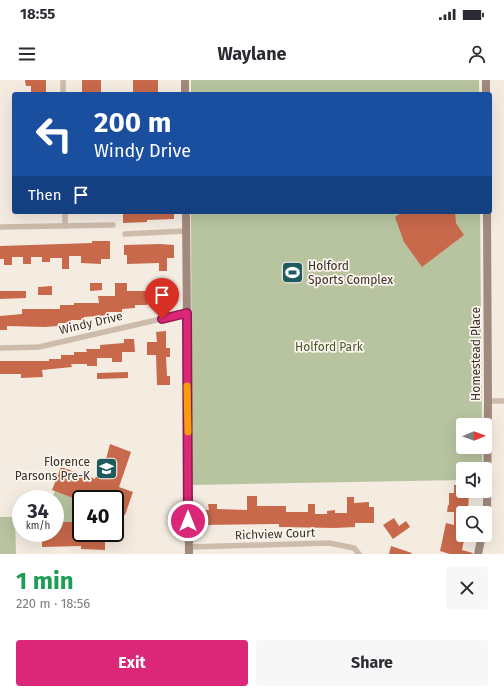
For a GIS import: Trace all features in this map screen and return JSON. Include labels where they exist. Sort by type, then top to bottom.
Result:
[{"type":"street","points":[[63,80],[63,92]]},
{"type":"street","points":[[185,80],[185,92]]},
{"type":"street","points":[[486,80],[486,92]]},
{"type":"street","points":[[65,214],[65,226]]},
{"type":"street","points":[[186,214],[189,551]]},
{"type":"street","name":"Homestead Place","points":[[487,214],[487,506]]},
{"type":"street","points":[[0,227],[113,224]]},
{"type":"street","points":[[125,234],[186,231]]},
{"type":"street","name":"Windy Drive","points":[[0,348],[39,347],[187,313]]},
{"type":"street","points":[[488,401],[504,401]]},
{"type":"street","points":[[478,554],[481,542]]},
{"type":"street","name":"Richview Court","points":[[189,551],[329,544],[354,548],[359,554]]},
{"type":"green space","points":[[191,80],[479,80],[479,92],[191,92]]},
{"type":"green space","name":"Holford Park","points":[[191,214],[480,214],[482,418],[456,418],[456,454],[482,454],[482,462],[456,462],[456,480],[192,485]]},
{"type":"green space","points":[[64,494],[72,497],[72,522],[64,522]]},
{"type":"green space","points":[[0,517],[12,517],[12,542],[16,542],[16,554],[0,554]]},
{"type":"building","points":[[25,80],[46,80],[46,92],[31,92],[31,86],[26,86]]},
{"type":"building","points":[[82,80],[101,80],[101,92],[82,92]]},
{"type":"building","points":[[133,80],[158,80],[158,92],[133,92]]},
{"type":"building","points":[[123,214],[174,214],[174,219],[123,223]]},
{"type":"building","points":[[400,214],[455,214],[456,223],[464,235],[422,267],[404,242],[395,217]]},
{"type":"building","points":[[92,241],[110,241],[110,259],[101,259],[101,264],[81,263],[81,256],[69,256],[69,269],[62,269],[62,258],[50,258],[50,262],[42,262],[42,257],[31,257],[31,264],[23,264],[23,257],[12,257],[12,265],[4,265],[4,259],[0,259],[0,246],[92,243]]},
{"type":"building","points":[[124,245],[174,245],[174,258],[167,258],[167,271],[159,271],[159,263],[127,264],[127,255],[124,255]]},
{"type":"building","points":[[90,283],[102,283],[102,290],[90,291]]},
{"type":"building","points":[[115,283],[127,283],[127,291],[150,291],[150,286],[174,285],[174,300],[147,302],[147,305],[135,305],[135,308],[122,309],[122,312],[109,312],[109,315],[84,317],[84,320],[71,320],[71,323],[58,323],[58,326],[7,326],[7,330],[0,330],[0,316],[22,314],[22,309],[60,309],[60,305],[74,305],[74,303],[99,303],[98,296],[115,296]]},
{"type":"building","points":[[52,286],[52,295],[38,295],[38,287]]},
{"type":"building","points":[[0,291],[26,291],[26,298],[0,299]]},
{"type":"building","points":[[166,331],[166,348],[170,348],[170,357],[166,357],[167,376],[170,376],[170,385],[157,385],[156,355],[147,355],[147,342],[157,342],[156,332]]},
{"type":"building","points":[[124,339],[134,339],[135,352],[122,352],[122,362],[112,362],[112,358],[97,358],[97,366],[87,366],[87,364],[71,364],[72,367],[42,370],[43,377],[21,378],[21,374],[0,374],[0,361],[49,361],[49,359],[61,359],[61,355],[74,355],[74,352],[87,352],[86,349],[100,349],[100,345],[124,343]]},
{"type":"building","points":[[128,372],[128,378],[97,379],[97,373]]},
{"type":"building","points":[[110,444],[131,452],[119,487],[133,492],[125,515],[124,490],[72,490],[72,498],[64,495],[64,490],[52,490],[61,467],[95,479],[103,458],[106,459]]},
{"type":"building","points":[[454,485],[456,485],[456,498],[469,498],[468,506],[456,506],[456,542],[464,542],[462,550],[473,553],[472,554],[450,554],[440,551],[446,523],[454,525],[454,512],[447,512],[449,505],[449,493],[454,493]]},
{"type":"building","points":[[247,496],[257,496],[257,506],[286,506],[286,512],[308,512],[308,504],[315,504],[315,514],[327,514],[327,511],[335,510],[335,513],[347,513],[347,497],[354,497],[354,503],[369,502],[369,507],[374,507],[374,523],[355,523],[355,527],[335,528],[279,527],[279,524],[202,525],[202,510],[209,510],[208,504],[217,504],[217,509],[247,510]]},
{"type":"building","points":[[394,518],[399,526],[406,521],[410,527],[393,539],[383,525]]},
{"type":"building","points":[[64,522],[72,522],[72,542],[105,542],[105,550],[81,549],[81,546],[42,547],[42,542],[64,542]]},
{"type":"building","points":[[391,546],[412,553],[389,554]]},
{"type":"slow traffic","points":[[187,386],[188,432]]},
{"type":"place","name":"Holford Sports Complex","points":[[293,273]]},
{"type":"place","name":"Florence Parsons Pre-K","points":[[106,469]]},
{"type":"route","points":[[162,319],[187,313],[188,521]]}]
